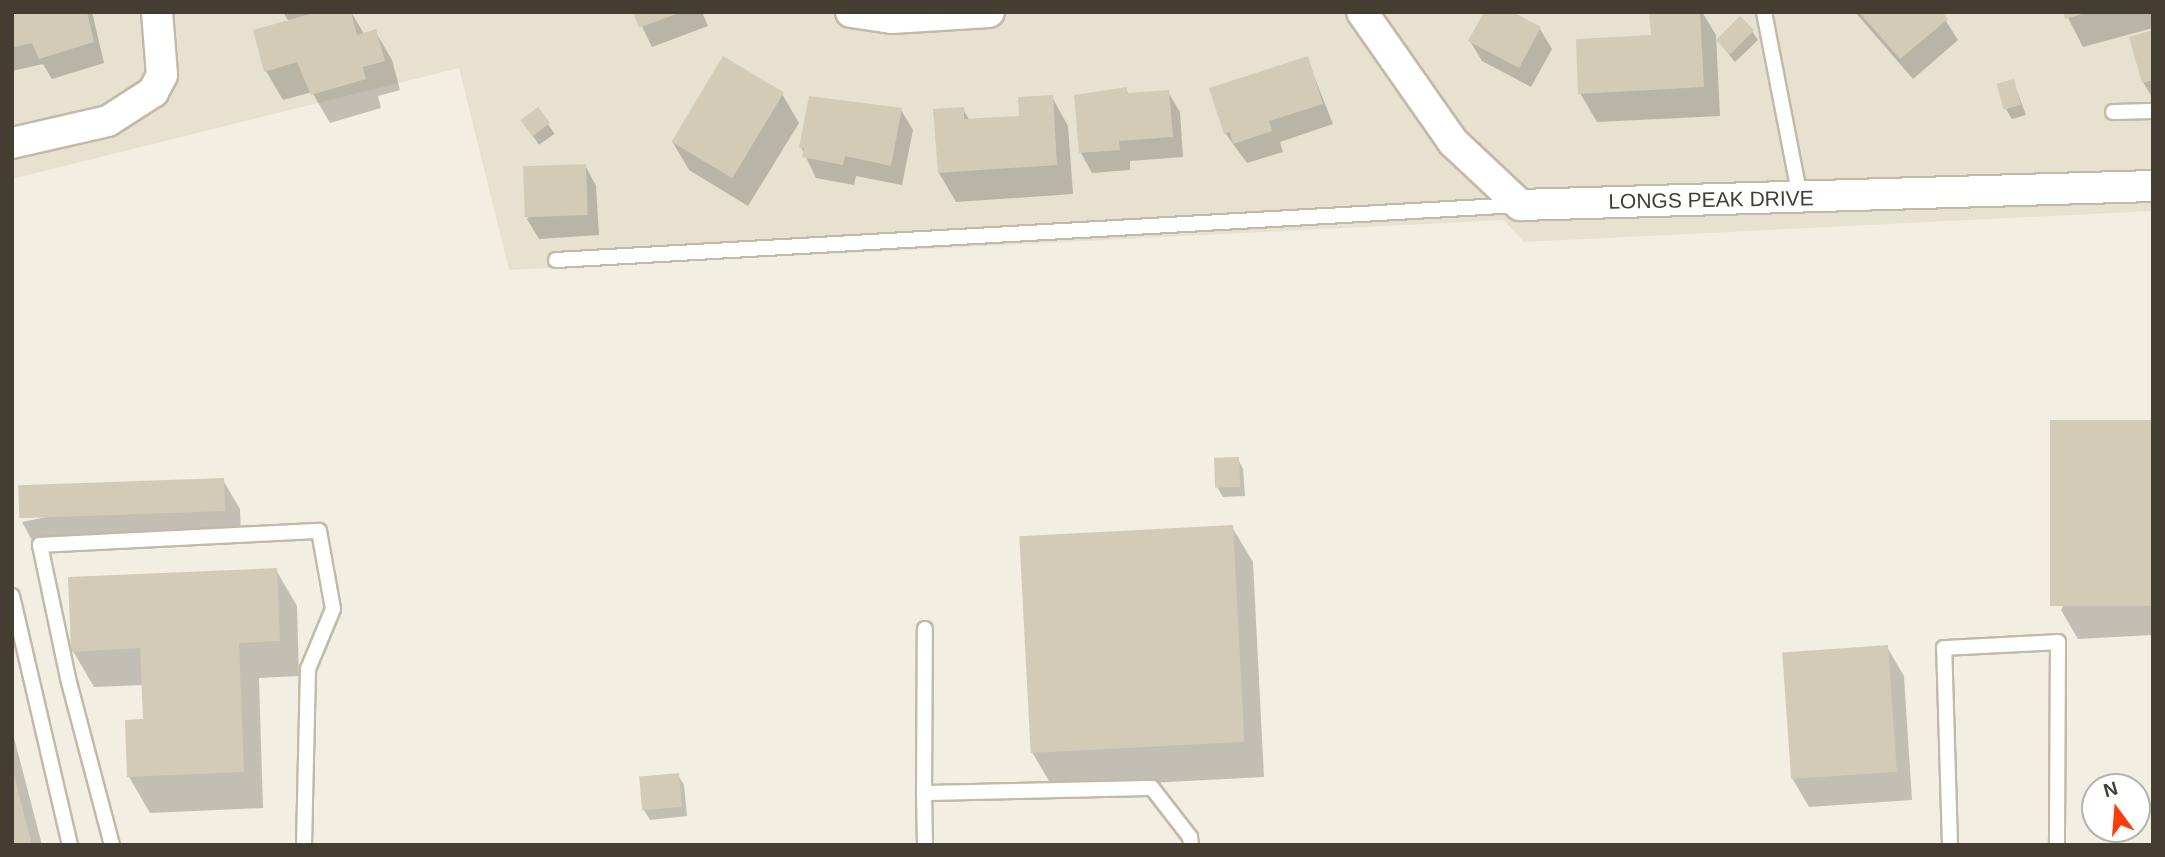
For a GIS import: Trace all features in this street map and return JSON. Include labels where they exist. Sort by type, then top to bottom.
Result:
[{"type":"street","points":[[12,143],[108,121],[153,92],[162,75],[157,12]]},
{"type":"street","points":[[851,12],[892,18],[989,12]]},
{"type":"street","points":[[1362,12],[1453,142],[1520,205]]},
{"type":"street","name":"LONGS PEAK DRIVE","points":[[1520,205],[2153,186]]},
{"type":"lane","points":[[1764,12],[1800,198]]},
{"type":"lane","points":[[2113,112],[2153,111]]},
{"type":"lane","points":[[555,260],[1520,205]]},
{"type":"lane","points":[[112,845],[68,678],[40,545],[319,531],[332,609],[308,670],[304,845]]},
{"type":"lane","points":[[12,596],[70,845]]},
{"type":"lane","points":[[925,629],[925,845]]},
{"type":"lane","points":[[1950,845],[1944,648],[2057,642],[2057,845]]},
{"type":"lane","points":[[924,793],[1152,788],[1190,837],[1191,845]]},
{"type":"shaded area","points":[[12,12],[2153,12],[2153,211],[1524,242],[1503,220],[509,270],[459,68],[12,179]]},
{"type":"building","points":[[12,12],[87,12],[94,42],[39,59],[32,43],[12,48]]},
{"type":"building","points":[[317,12],[351,12],[357,35],[376,29],[385,61],[363,67],[366,79],[311,95],[297,62],[264,72],[253,30]]},
{"type":"building","points":[[633,12],[679,12],[679,13],[639,28]]},
{"type":"building","points":[[1484,12],[1513,12],[1541,27],[1519,68],[1468,41]]},
{"type":"building","points":[[1649,12],[1700,12],[1704,87],[1578,94],[1576,39],[1651,35]]},
{"type":"building","points":[[1859,12],[1942,12],[1948,19],[1900,59]]},
{"type":"building","points":[[2063,12],[2086,12],[2086,13],[2065,19]]},
{"type":"building","points":[[1740,16],[1754,30],[1730,54],[1716,40]]},
{"type":"building","points":[[2153,30],[2153,80],[2142,83],[2129,37]]},
{"type":"building","points":[[723,56],[784,93],[732,178],[671,142]]},
{"type":"building","points":[[1308,56],[1323,104],[1269,121],[1272,131],[1233,144],[1230,132],[1224,134],[1209,88]]},
{"type":"building","points":[[2014,79],[2021,105],[2004,110],[1997,84]]},
{"type":"building","points":[[1127,87],[1127,93],[1169,90],[1173,137],[1119,141],[1120,150],[1079,153],[1074,95]]},
{"type":"building","points":[[1053,95],[1057,165],[938,173],[933,109],[964,107],[964,119],[1019,116],[1018,97]]},
{"type":"building","points":[[809,96],[902,108],[891,166],[845,156],[843,165],[802,157],[804,148],[799,148]]},
{"type":"building","points":[[538,107],[550,123],[532,136],[520,120]]},
{"type":"building","points":[[586,164],[588,215],[525,217],[523,166]]},
{"type":"building","points":[[2050,420],[2153,420],[2153,606],[2050,606]]},
{"type":"building","points":[[1239,457],[1240,487],[1215,488],[1214,458]]},
{"type":"building","points":[[224,478],[225,511],[19,518],[18,485]]},
{"type":"building","points":[[1233,525],[1244,742],[1031,753],[1019,536]]},
{"type":"building","points":[[277,568],[280,641],[239,643],[244,772],[127,777],[125,720],[143,719],[140,648],[71,652],[68,577]]},
{"type":"building","points":[[1888,645],[1897,772],[1791,779],[1782,652]]},
{"type":"building","points":[[13,772],[32,845],[12,845]]},
{"type":"building","points":[[679,773],[682,807],[642,810],[639,776]]}]
